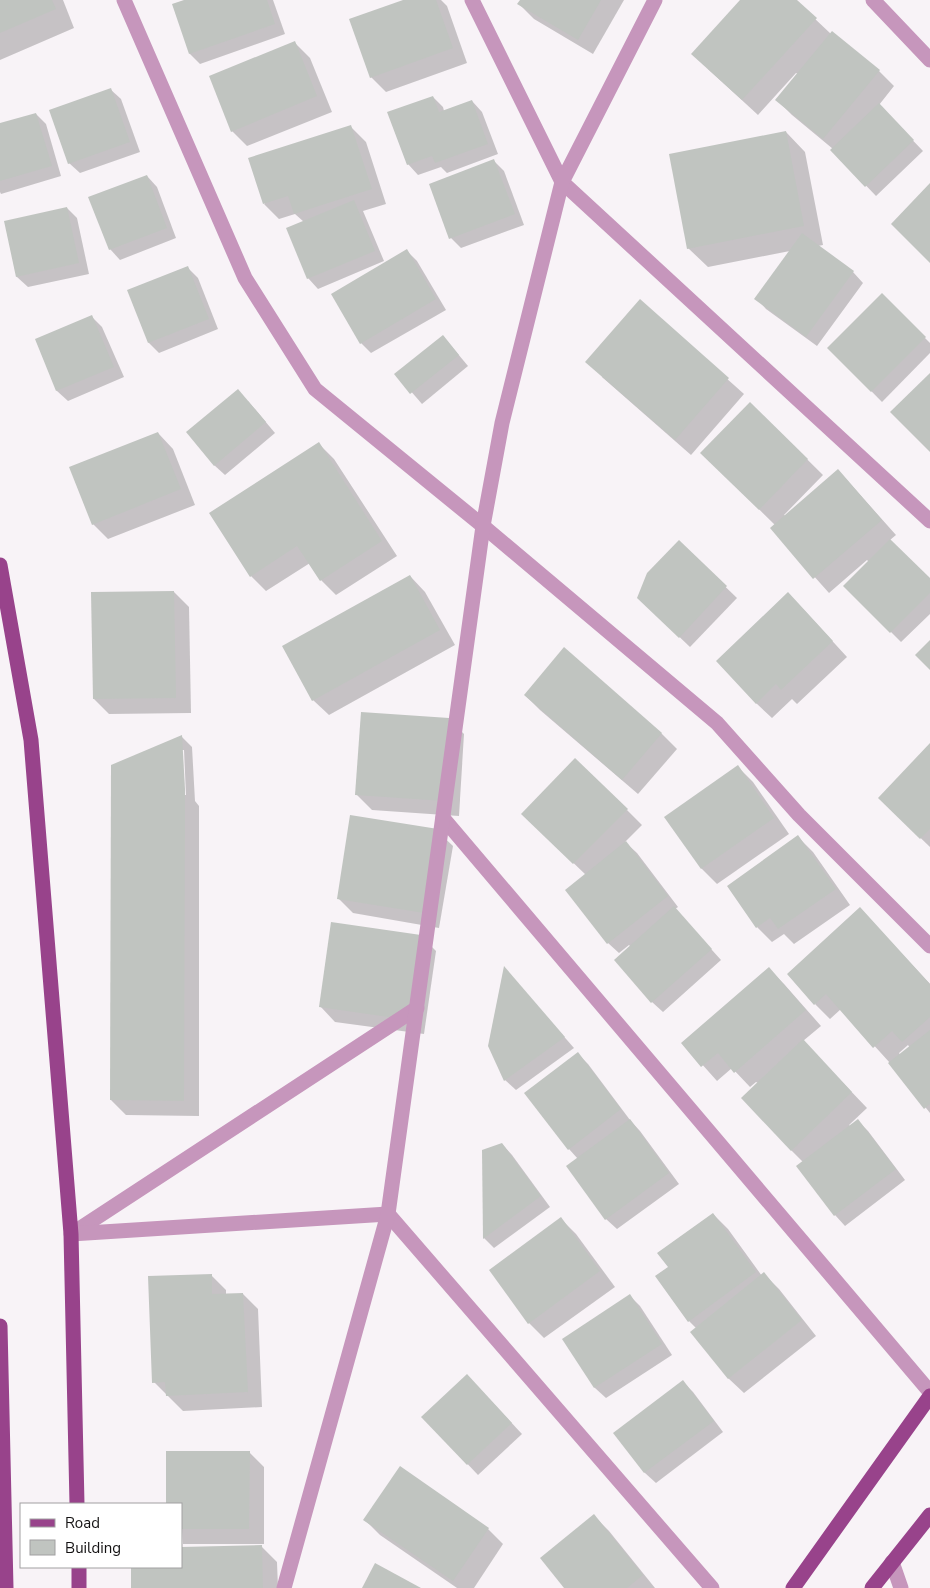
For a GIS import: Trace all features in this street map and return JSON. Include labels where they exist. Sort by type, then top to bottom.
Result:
[{"type":"main road","points":[[0,565],[30,740],[71,1234],[77,1503]]},
{"type":"main road","points":[[0,1326],[6,1588]]},
{"type":"main road","points":[[793,1588],[930,1396]]},
{"type":"main road","points":[[872,1588],[930,1515]]},
{"type":"main road","points":[[79,1568],[79,1588]]},
{"type":"street","points":[[124,0],[245,278],[315,389],[483,526],[717,723],[799,815],[930,946]]},
{"type":"street","points":[[472,0],[562,182],[930,521]]},
{"type":"street","points":[[284,1588],[388,1214],[483,526],[502,423],[562,182],[654,0]]},
{"type":"street","points":[[873,0],[930,60]]},
{"type":"street","points":[[443,818],[930,1392]]},
{"type":"street","points":[[71,1234],[417,1008]]},
{"type":"street","points":[[71,1234],[388,1214]]},
{"type":"street","points":[[388,1214],[712,1588]]},
{"type":"street","points":[[892,1562],[901,1588]]},
{"type":"building","points":[[0,0],[52,0],[56,9],[0,33]]},
{"type":"building","points":[[184,0],[267,0],[275,24],[189,54],[172,4]]},
{"type":"building","points":[[403,0],[436,0],[453,48],[370,78],[349,19]]},
{"type":"building","points":[[520,0],[601,0],[578,40],[517,4]]},
{"type":"building","points":[[740,0],[797,0],[817,18],[742,100],[691,54]]},
{"type":"building","points":[[832,31],[880,70],[823,139],[775,100]]},
{"type":"building","points":[[295,41],[317,96],[231,132],[209,76]]},
{"type":"building","points":[[111,88],[130,142],[68,164],[49,110]]},
{"type":"building","points":[[433,96],[439,112],[472,100],[488,144],[435,163],[432,156],[407,165],[387,112]]},
{"type":"building","points":[[879,103],[914,140],[865,187],[830,150]]},
{"type":"building","points":[[36,113],[52,166],[0,181],[0,123]]},
{"type":"building","points":[[351,125],[372,189],[294,214],[288,196],[263,204],[248,158]]},
{"type":"building","points":[[786,131],[804,226],[687,249],[669,154]]},
{"type":"building","points":[[494,159],[515,214],[449,239],[429,184]]},
{"type":"building","points":[[147,175],[167,228],[109,250],[88,197]]},
{"type":"building","points":[[930,183],[930,263],[891,224]]},
{"type":"building","points":[[354,200],[375,251],[307,279],[286,228]]},
{"type":"building","points":[[67,207],[79,263],[16,277],[4,221]]},
{"type":"building","points":[[802,233],[854,271],[806,337],[754,299]]},
{"type":"building","points":[[407,249],[436,299],[360,344],[331,294]]},
{"type":"building","points":[[188,266],[209,319],[148,343],[127,290]]},
{"type":"building","points":[[882,293],[926,337],[871,392],[827,348]]},
{"type":"building","points":[[640,299],[729,378],[675,440],[585,362]]},
{"type":"building","points":[[92,315],[114,367],[56,391],[35,339]]},
{"type":"building","points":[[443,335],[459,355],[410,394],[394,374]]},
{"type":"building","points":[[930,373],[930,452],[890,412]]},
{"type":"building","points":[[238,389],[266,422],[214,466],[186,432]]},
{"type":"building","points":[[750,402],[808,459],[759,510],[700,453]]},
{"type":"building","points":[[158,432],[181,489],[92,525],[69,467]]},
{"type":"building","points":[[319,442],[382,541],[320,581],[297,546],[250,577],[209,513]]},
{"type":"building","points":[[838,469],[882,520],[813,579],[770,528]]},
{"type":"building","points":[[890,539],[930,578],[930,593],[890,633],[843,586]]},
{"type":"building","points":[[679,540],[727,586],[679,638],[637,598],[647,573]]},
{"type":"building","points":[[410,575],[440,630],[312,701],[282,646]]},
{"type":"building","points":[[174,591],[176,698],[93,699],[91,592]]},
{"type":"building","points":[[788,592],[833,641],[781,690],[776,684],[756,704],[716,661]]},
{"type":"building","points":[[930,640],[930,670],[915,655]]},
{"type":"building","points":[[564,647],[662,733],[622,780],[524,695]]},
{"type":"building","points":[[361,712],[449,718],[444,801],[355,795]]},
{"type":"building","points":[[182,735],[185,789],[184,1101],[110,1100],[111,765]]},
{"type":"building","points":[[930,743],[930,829],[920,839],[878,798]]},
{"type":"building","points":[[575,758],[628,809],[573,864],[521,814]]},
{"type":"building","points":[[738,765],[774,818],[701,869],[664,817]]},
{"type":"building","points":[[350,815],[438,829],[424,913],[337,899]]},
{"type":"building","points":[[798,835],[836,889],[778,929],[770,918],[756,928],[727,886]]},
{"type":"building","points":[[626,841],[668,896],[607,944],[565,890]]},
{"type":"building","points":[[674,906],[712,949],[651,1003],[614,960]]},
{"type":"building","points":[[860,907],[930,984],[930,1017],[902,1042],[892,1031],[873,1048],[826,994],[814,1005],[787,974]]},
{"type":"building","points":[[331,922],[421,935],[409,1020],[319,1007]]},
{"type":"building","points":[[504,966],[565,1037],[504,1081],[488,1046]]},
{"type":"building","points":[[769,967],[806,1010],[734,1073],[718,1053],[701,1067],[681,1043]]},
{"type":"building","points":[[930,1030],[930,1104],[924,1109],[888,1063]]},
{"type":"building","points":[[803,1039],[852,1092],[791,1151],[741,1098]]},
{"type":"building","points":[[578,1052],[621,1109],[568,1150],[524,1093]]},
{"type":"building","points":[[630,1119],[669,1173],[605,1220],[566,1166]]},
{"type":"building","points":[[858,1119],[896,1169],[834,1216],[796,1166]]},
{"type":"building","points":[[502,1143],[541,1196],[483,1239],[482,1150]]},
{"type":"building","points":[[713,1213],[756,1272],[688,1322],[655,1276],[668,1267],[657,1253]]},
{"type":"building","points":[[561,1217],[600,1271],[528,1324],[489,1270]]},
{"type":"building","points":[[764,1272],[802,1320],[728,1379],[690,1332]]},
{"type":"building","points":[[212,1274],[212,1294],[243,1293],[248,1392],[166,1396],[165,1382],[152,1383],[148,1276]]},
{"type":"building","points":[[630,1294],[662,1344],[594,1388],[562,1339]]},
{"type":"building","points":[[467,1374],[512,1423],[467,1465],[421,1417]]},
{"type":"building","points":[[683,1380],[714,1421],[644,1473],[613,1433]]},
{"type":"building","points":[[166,1451],[250,1451],[249,1529],[182,1529],[182,1503],[166,1503]]},
{"type":"building","points":[[400,1466],[489,1528],[453,1581],[363,1520]]},
{"type":"building","points":[[594,1514],[643,1575],[627,1588],[564,1588],[540,1558]]},
{"type":"building","points":[[262,1545],[263,1588],[131,1588],[131,1568],[182,1568],[182,1547]]},
{"type":"building","points":[[375,1563],[421,1588],[362,1588]]}]
